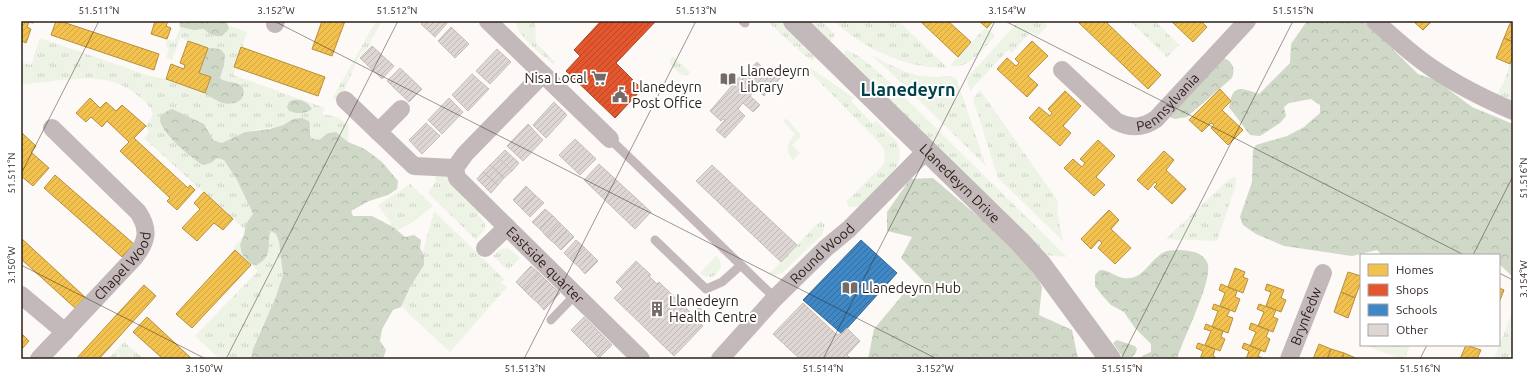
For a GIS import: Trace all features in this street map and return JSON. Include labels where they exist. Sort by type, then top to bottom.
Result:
[{"type":"street","name":"Llanedeyrn Drive","points":[[794,21],[1020,242],[1041,265],[1110,359]]},
{"type":"street","name":"Pennsylvania","points":[[1062,70],[1116,121],[1136,128],[1147,125],[1156,119],[1245,21]]},
{"type":"street","points":[[1377,22],[1431,68],[1485,99],[1513,111]]},
{"type":"street","points":[[495,23],[543,74],[610,139]]},
{"type":"street","points":[[345,100],[414,166],[455,168],[465,154],[543,74]]},
{"type":"street","points":[[378,132],[401,109]]},
{"type":"street","name":"Chapel Wood","points":[[39,359],[141,249],[145,241],[146,230],[143,220],[138,212],[52,128]]},
{"type":"street","name":"Round Wood","points":[[720,359],[775,298],[826,248],[849,228],[927,150]]},
{"type":"street","name":"Eastside quarter","points":[[455,168],[457,178],[576,294],[636,357]]},
{"type":"street","points":[[485,248],[507,227]]},
{"type":"street","name":"Brynfedw","points":[[1289,359],[1323,273]]},
{"type":"street","points":[[21,295],[65,332]]},
{"type":"lane","points":[[610,139],[775,298]]},
{"type":"lane","points":[[655,240],[706,289],[722,282],[741,265]]},
{"type":"lane","points":[[551,320],[576,294]]},
{"type":"green space","points":[[179,21],[224,21],[227,23],[229,29],[222,36],[214,36],[204,29],[194,30],[180,27]]},
{"type":"green space","points":[[183,21],[217,21],[247,32],[233,75],[325,108],[322,114],[337,117],[349,125],[348,142],[336,132],[328,133],[319,140],[311,138],[311,127],[293,119],[274,127],[245,132],[222,143],[213,140],[208,133],[211,163],[217,158],[224,160],[237,180],[253,214],[270,234],[271,231],[276,234],[279,242],[283,275],[275,299],[253,349],[251,359],[220,359],[195,336],[258,271],[233,248],[247,232],[144,138],[149,132],[146,126],[153,114],[146,103],[124,86],[110,81],[81,79],[21,84],[21,62],[31,65],[40,38],[150,76],[166,79],[205,93],[211,78],[199,73],[208,48],[180,38],[172,60],[166,58],[169,50],[166,45],[167,39],[174,42]]},
{"type":"green space","points":[[376,21],[382,21],[370,42],[371,44],[358,58],[345,89],[335,100],[333,97]]},
{"type":"green space","points":[[516,21],[535,21],[536,43],[555,62],[553,64],[525,39],[517,27]]},
{"type":"green space","points":[[767,21],[782,21],[805,44],[803,47],[805,49],[808,46],[817,56],[812,61],[797,49],[799,47],[795,47]]},
{"type":"green space","points":[[808,21],[822,21],[835,35],[829,42]]},
{"type":"green space","points":[[834,21],[898,21],[948,68],[917,65],[887,55],[859,40]]},
{"type":"green space","points":[[1019,21],[1043,21],[1047,26],[1037,36],[1031,31],[1012,53],[1008,50],[970,91],[967,78]]},
{"type":"green space","points":[[1130,21],[1155,21],[1179,45],[1167,57]]},
{"type":"green space","points":[[1307,21],[1364,21],[1418,74],[1436,80],[1472,107],[1513,124],[1513,277],[1500,265],[1500,254],[1381,254],[1377,250],[1352,256],[1284,246],[1256,234],[1243,225],[1240,217],[1252,182],[1253,150],[1256,145],[1287,136],[1304,127],[1320,113],[1320,105],[1311,99],[1289,103],[1284,107],[1286,116],[1280,123],[1260,136],[1250,135],[1229,107],[1235,91],[1242,89],[1259,94],[1290,63],[1291,44]]},
{"type":"green space","points":[[986,27],[995,36],[976,57],[964,64],[951,66],[951,64]]},
{"type":"green space","points":[[208,48],[220,49],[225,54],[224,65],[220,78],[225,81],[237,83],[243,88],[243,96],[237,102],[228,104],[224,103],[205,93],[211,77],[199,73]]},
{"type":"green space","points":[[846,50],[862,58],[885,78],[1067,257],[1046,255],[882,93],[884,90],[882,88],[880,90],[851,63],[853,61],[852,60],[849,61],[843,55]]},
{"type":"green space","points":[[871,55],[909,73],[936,77],[950,76],[957,80],[986,166],[888,70]]},
{"type":"green space","points":[[673,56],[690,72],[687,75],[681,75],[670,64],[670,60]]},
{"type":"green space","points":[[1221,57],[1228,60],[1232,65],[1234,71],[1232,78],[1187,117],[1175,119],[1169,117]]},
{"type":"green space","points":[[1510,64],[1513,65],[1513,111],[1493,102],[1504,82]]},
{"type":"green space","points":[[809,67],[854,98],[851,101],[873,124],[876,121],[898,143],[900,150],[899,158],[894,172],[867,202],[860,206],[850,207],[846,202],[882,166],[885,158],[884,151],[876,139],[812,74]]},
{"type":"green space","points":[[980,90],[1058,201],[1057,211],[1063,241],[998,178],[973,99]]},
{"type":"green space","points":[[293,100],[304,101],[312,109],[301,113],[289,111],[287,107],[289,102]]},
{"type":"green space","points":[[172,109],[204,124],[213,140],[222,143],[245,132],[270,129],[283,125],[293,119],[302,118],[309,121],[311,138],[319,140],[328,133],[336,132],[348,142],[365,149],[382,162],[398,181],[397,189],[388,195],[369,201],[351,211],[353,216],[372,216],[393,227],[405,237],[414,235],[421,240],[420,248],[424,256],[424,265],[410,287],[401,307],[393,310],[382,329],[380,341],[386,350],[383,359],[251,359],[253,349],[275,299],[283,275],[279,242],[276,234],[271,231],[269,236],[268,254],[262,262],[256,265],[251,264],[242,254],[240,245],[246,224],[253,214],[237,180],[224,160],[217,158],[211,163],[203,165],[184,151],[170,137],[164,130],[160,118],[163,113]]},
{"type":"green space","points":[[785,119],[788,120],[800,134],[800,137],[792,145],[800,153],[793,160],[790,157],[788,147],[790,140],[795,134],[783,121]]},
{"type":"green space","points":[[436,173],[445,173],[481,211],[478,215],[484,222],[485,228],[476,240],[428,193],[435,182]]},
{"type":"green space","points":[[1236,176],[1236,184],[1217,241],[1166,239],[1228,180]]},
{"type":"green space","points":[[933,178],[1028,259],[1042,287],[1039,315],[1072,330],[1078,359],[868,359],[874,329],[905,292],[930,288],[901,258],[912,237],[887,231],[887,212],[910,179]]},
{"type":"green space","points":[[410,184],[433,206],[413,222],[396,231],[378,205]]},
{"type":"green space","points":[[434,211],[504,279],[501,283],[507,287],[450,352],[408,313],[400,303],[424,248]]},
{"type":"green space","points":[[820,221],[825,225],[822,235],[782,273],[775,275],[769,274]]},
{"type":"green space","points":[[508,248],[520,258],[508,270],[493,256],[500,249]]},
{"type":"green space","points":[[1169,251],[1191,251],[1198,254],[1205,258],[1207,262],[1208,270],[1206,281],[1197,309],[1177,359],[1141,359],[1142,356],[1151,352],[1151,344],[1135,328],[1124,312],[1111,305],[1101,294],[1095,286],[1095,275],[1100,270],[1104,270],[1122,278],[1135,277],[1162,254]]},
{"type":"green space","points":[[716,256],[721,265],[717,274],[709,277],[700,273]]},
{"type":"green space","points":[[1513,310],[1513,346],[1508,359],[1494,359]]},
{"type":"green space","points":[[1117,340],[1135,346],[1137,349],[1134,355],[1124,359],[1113,343]]},
{"type":"green space","points":[[124,342],[144,359],[108,359]]},
{"type":"green space","points":[[1367,346],[1410,346],[1405,359],[1401,359]]},
{"type":"building: Homes","points":[[21,21],[34,21],[33,23],[29,22],[27,27],[31,29],[26,43],[22,41],[21,44]]},
{"type":"building: Homes","points":[[56,21],[60,21],[159,54],[154,70],[51,35]]},
{"type":"building: Homes","points":[[155,21],[168,21],[166,26],[171,28],[167,39],[151,34]]},
{"type":"building: Homes","points":[[322,21],[345,21],[332,56],[312,49]]},
{"type":"building: Homes","points":[[920,21],[948,21],[971,42],[958,57]]},
{"type":"building: Homes","points":[[979,21],[993,21],[987,28]]},
{"type":"building: Homes","points":[[1077,21],[1105,21],[1161,75],[1148,89]]},
{"type":"building: Homes","points":[[1171,21],[1201,21],[1207,27],[1193,42]]},
{"type":"building: Homes","points":[[1413,21],[1432,21],[1423,30]]},
{"type":"building: Homes","points":[[1511,21],[1513,21],[1513,42],[1504,38]]},
{"type":"building: Homes","points":[[1504,38],[1513,42],[1513,56],[1510,64],[1496,58]]},
{"type":"building: Homes","points":[[188,41],[208,48],[199,73],[211,77],[205,93],[166,79],[171,64],[184,69],[185,65],[180,63]]},
{"type":"building: Homes","points":[[1032,41],[1048,56],[1028,76],[1038,85],[1027,97],[997,69],[1007,58],[1016,66],[1019,63],[1015,59]]},
{"type":"building: Homes","points":[[241,47],[325,77],[318,96],[234,67]]},
{"type":"building: Homes","points":[[1220,89],[1231,101],[1222,110],[1243,130],[1228,145],[1211,128],[1214,125],[1211,123],[1202,132],[1189,120]]},
{"type":"building: Homes","points":[[1065,91],[1081,106],[1063,126],[1071,133],[1060,146],[1029,118],[1039,107],[1050,116],[1052,113],[1048,109]]},
{"type":"building: Homes","points":[[90,98],[100,108],[106,102],[116,111],[122,105],[146,126],[134,138],[188,188],[190,185],[195,190],[177,210],[167,201],[170,198],[120,151],[129,142],[107,121],[102,127],[91,117],[86,122],[76,113]]},
{"type":"building: Homes","points":[[22,133],[36,146],[31,152],[49,168],[33,186],[21,176]]},
{"type":"building: Homes","points":[[1098,140],[1115,156],[1096,177],[1105,185],[1094,196],[1064,168],[1073,159],[1082,167],[1085,163],[1080,159]]},
{"type":"building: Homes","points":[[1164,151],[1174,160],[1166,170],[1186,189],[1172,204],[1154,187],[1157,184],[1155,182],[1148,190],[1137,180]]},
{"type":"building: Homes","points":[[55,175],[134,244],[122,257],[44,188]]},
{"type":"building: Homes","points":[[204,192],[233,219],[223,230],[214,223],[197,241],[182,228],[200,209],[194,203]]},
{"type":"building: Homes","points":[[1109,210],[1119,220],[1111,229],[1131,248],[1115,264],[1098,248],[1102,243],[1099,240],[1091,249],[1081,239]]},
{"type":"building: Homes","points":[[21,238],[85,297],[75,308],[21,259]]},
{"type":"building: Homes","points":[[235,250],[251,265],[192,328],[176,314]]},
{"type":"building: Homes","points":[[1235,268],[1245,272],[1243,277],[1248,279],[1243,293],[1228,287]]},
{"type":"building: Homes","points":[[1348,272],[1360,276],[1360,285],[1355,298],[1341,292]]},
{"type":"building: Homes","points":[[1221,284],[1237,291],[1235,297],[1240,299],[1235,312],[1220,306],[1225,293],[1219,290]]},
{"type":"building: Homes","points":[[1267,284],[1284,290],[1281,298],[1286,300],[1281,312],[1266,306],[1271,292],[1265,290]]},
{"type":"building: Homes","points":[[144,285],[156,296],[99,359],[76,359]]},
{"type":"building: Homes","points":[[1500,288],[1504,290],[1500,300]]},
{"type":"building: Homes","points":[[1341,292],[1355,298],[1348,318],[1334,312]]},
{"type":"building: Homes","points":[[1214,304],[1230,310],[1227,316],[1233,318],[1228,333],[1212,327],[1218,311],[1212,309]]},
{"type":"building: Homes","points":[[1259,304],[1276,310],[1273,317],[1278,319],[1273,332],[1258,326],[1264,312],[1257,309]]},
{"type":"building: Homes","points":[[147,317],[192,359],[163,359],[133,332]]},
{"type":"building: Homes","points":[[1251,323],[1269,330],[1266,337],[1270,339],[1265,352],[1250,346],[1256,332],[1249,329]]},
{"type":"building: Homes","points":[[1206,324],[1223,331],[1221,337],[1225,339],[1220,351],[1205,345],[1211,331],[1204,329]]},
{"type":"building: Homes","points":[[21,333],[29,341],[21,350]]},
{"type":"building: Homes","points":[[1198,343],[1215,349],[1213,356],[1218,359],[1200,359],[1203,351],[1196,348]]},
{"type":"building: Homes","points":[[1244,343],[1261,350],[1258,356],[1264,359],[1246,359],[1249,351],[1242,348]]},
{"type":"building: Homes","points":[[1319,344],[1331,349],[1327,359],[1313,359]]},
{"type":"building: Homes","points":[[1466,346],[1481,350],[1477,359],[1460,359]]},
{"type":"building: Homes","points":[[1331,349],[1344,353],[1342,359],[1327,359]]},
{"type":"building: Homes","points":[[1344,353],[1358,359],[1342,359]]},
{"type":"building: Shops","points":[[601,21],[656,21],[616,63],[642,89],[615,118],[566,71],[580,56],[574,50]]},
{"type":"building: Schools","points":[[861,240],[897,273],[842,334],[803,300]]},
{"type":"building: Other","points":[[424,21],[449,21],[435,37],[421,24]]},
{"type":"building: Other","points":[[451,27],[469,44],[455,58],[438,41]]},
{"type":"building: Other","points":[[372,46],[394,66],[382,79],[360,58]]},
{"type":"building: Other","points":[[497,49],[511,62],[490,84],[476,71]]},
{"type":"building: Other","points":[[757,62],[768,73],[767,75],[769,77],[776,69],[783,75],[764,96],[756,89],[750,96],[760,105],[753,112],[743,103],[738,109],[745,116],[725,138],[716,130],[725,120],[723,119],[721,121],[710,111],[742,74],[744,76]]},
{"type":"building: Other","points":[[400,68],[422,89],[409,102],[387,81]]},
{"type":"building: Other","points":[[472,74],[489,89],[468,111],[452,95]]},
{"type":"building: Other","points":[[449,98],[463,112],[442,134],[428,120]]},
{"type":"building: Other","points":[[554,102],[567,115],[546,138],[533,125]]},
{"type":"building: Other","points":[[426,123],[440,136],[422,154],[409,140]]},
{"type":"building: Other","points":[[528,124],[543,140],[523,161],[507,146]]},
{"type":"building: Other","points":[[575,139],[596,159],[580,175],[559,155]]},
{"type":"building: Other","points":[[505,150],[519,163],[512,171],[498,157]]},
{"type":"building: Other","points":[[498,157],[512,171],[504,178],[490,165]]},
{"type":"building: Other","points":[[599,164],[651,212],[635,229],[584,180]]},
{"type":"building: Other","points":[[490,165],[504,178],[498,185],[483,172]]},
{"type":"building: Other","points":[[712,165],[797,245],[781,262],[696,181]]},
{"type":"building: Other","points":[[483,172],[498,185],[491,193],[477,179]]},
{"type":"building: Other","points":[[526,186],[535,195],[522,209],[513,200]]},
{"type":"building: Other","points":[[535,195],[544,203],[530,217],[522,209]]},
{"type":"building: Other","points":[[545,209],[553,216],[540,229],[532,222]]},
{"type":"building: Other","points":[[553,216],[560,223],[547,237],[540,229]]},
{"type":"building: Other","points":[[560,223],[567,230],[554,243],[547,237]]},
{"type":"building: Other","points":[[567,230],[574,237],[561,250],[554,243]]},
{"type":"building: Other","points":[[576,240],[584,247],[571,260],[564,253]]},
{"type":"building: Other","points":[[584,247],[591,254],[579,267],[571,260]]},
{"type":"building: Other","points":[[591,254],[598,261],[585,274],[579,267]]},
{"type":"building: Other","name":"Llanedeyrn Health Centre","points":[[636,261],[651,275],[649,276],[657,284],[659,282],[692,314],[699,307],[704,312],[697,319],[703,326],[674,356],[614,298],[623,289],[616,282]]},
{"type":"building: Other","points":[[531,266],[539,273],[524,290],[516,282]]},
{"type":"building: Other","points":[[539,273],[546,280],[531,297],[524,290]]},
{"type":"building: Other","points":[[546,280],[553,287],[538,303],[531,297]]},
{"type":"building: Other","points":[[553,287],[560,293],[544,310],[538,303]]},
{"type":"building: Other","points":[[803,303],[837,335],[842,333],[847,328],[860,341],[847,355],[851,359],[800,359],[773,334]]},
{"type":"building: Other","points":[[584,317],[612,345],[599,358],[571,330]]},
{"type":"place","name":"Nisa Local","points":[[599,78]]},
{"type":"place","name":"Llanedeyrn Library","points":[[728,79]]},
{"type":"place","name":"Llanedeyrn Post Office","points":[[620,95]]},
{"type":"place","name":"Llanedeyrn Hub","points":[[850,288]]},
{"type":"place","name":"Llanedeyrn Health Centre","points":[[657,309]]},
{"type":"district","name":"Llanedeyrn","points":[[908,89]]}]
